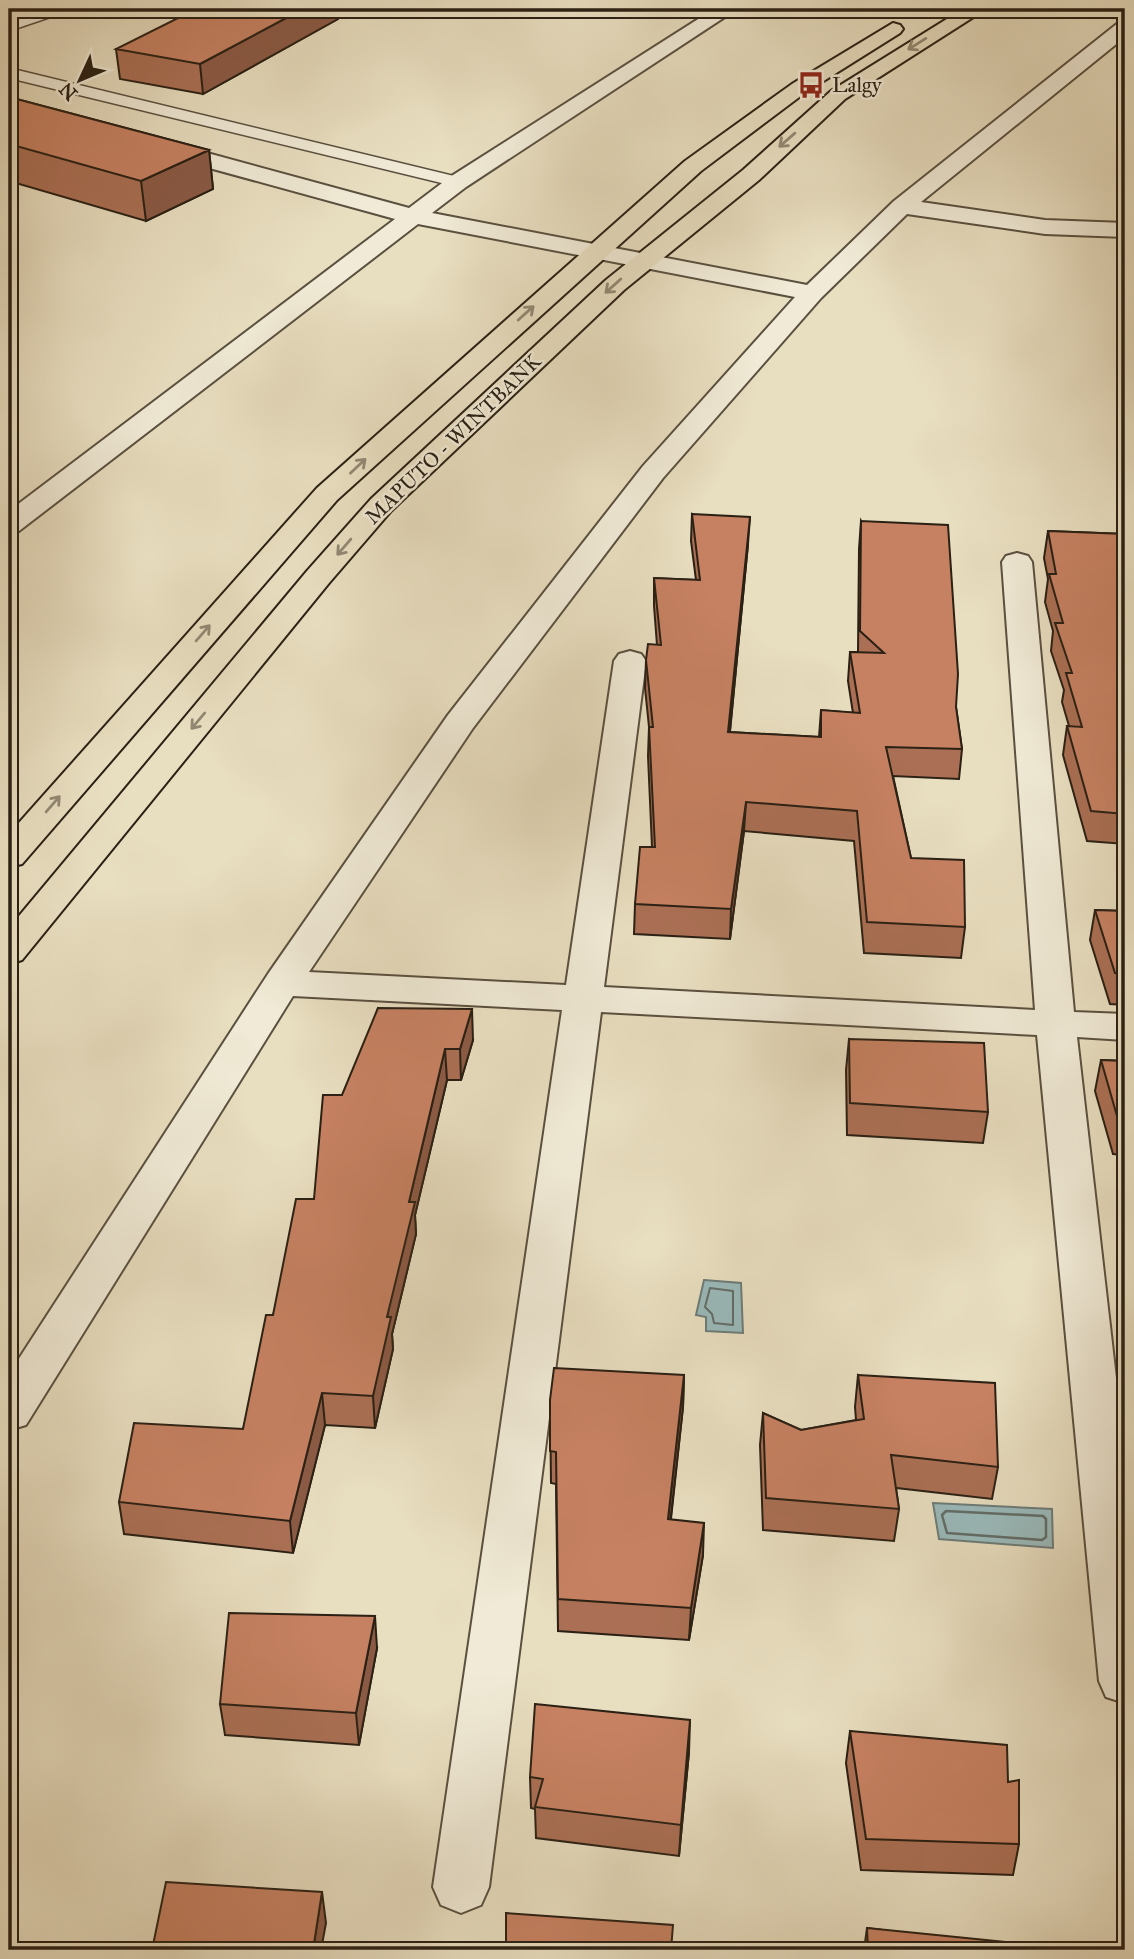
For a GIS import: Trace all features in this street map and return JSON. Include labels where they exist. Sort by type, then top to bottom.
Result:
[{"type":"highway","name":"MAPUTO - WINTBANK","points":[[9,952],[318,577],[381,505],[643,260],[751,175],[838,95],[976,9]]},
{"type":"highway","name":"MAPUTO - WINTBANK","points":[[9,856],[327,494],[693,166],[799,88],[910,19]]},
{"type":"street","points":[[10,522],[458,182],[718,10]]},
{"type":"street","points":[[9,1412],[130,1226],[282,983],[485,690],[653,472],[812,293],[902,206],[1125,27]]},
{"type":"street","points":[[143,143],[412,216],[812,293]]},
{"type":"street","points":[[902,206],[1045,227],[1125,230]]},
{"type":"street","points":[[1017,562],[1055,1021],[1125,1681]]},
{"type":"street","points":[[461,1887],[630,661]]},
{"type":"street","points":[[282,983],[1055,1021],[1125,1027]]},
{"type":"lane","points":[[9,27],[60,9]]},
{"type":"lane","points":[[9,74],[458,182]]},
{"type":"water","points":[[704,1280],[741,1283],[743,1333],[706,1331],[706,1317],[696,1315]]},
{"type":"water","points":[[933,1503],[1052,1509],[1053,1548],[939,1539]]},
{"type":"building","points":[[196,9],[303,9],[200,64],[116,49]]},
{"type":"building","points":[[9,97],[209,150],[141,181],[9,144]]},
{"type":"building","points":[[692,514],[750,517],[728,732],[821,737],[821,710],[860,713],[850,652],[884,653],[860,631],[861,521],[948,525],[958,674],[956,707],[962,749],[886,747],[911,858],[964,860],[965,927],[867,922],[857,811],[746,802],[731,909],[635,904],[640,847],[655,847],[649,727],[653,727],[646,660],[648,644],[661,645],[654,578],[700,580]]},
{"type":"building","points":[[1048,531],[1125,534],[1125,814],[1091,811],[1067,726],[1082,727],[1066,673],[1072,673],[1055,623],[1063,623],[1049,574],[1056,574]]},
{"type":"building","points":[[1095,910],[1125,911],[1125,974],[1115,973]]},
{"type":"building","points":[[378,1008],[472,1009],[460,1049],[445,1049],[409,1202],[415,1202],[387,1317],[391,1317],[373,1396],[322,1393],[290,1521],[119,1502],[134,1423],[243,1429],[266,1315],[273,1315],[296,1199],[314,1199],[323,1095],[342,1095]]},
{"type":"building","points":[[849,1039],[984,1043],[988,1112],[850,1103]]},
{"type":"building","points":[[1101,1060],[1125,1061],[1125,1123],[1119,1123]]},
{"type":"building","points":[[554,1368],[684,1375],[668,1519],[704,1523],[691,1608],[558,1599],[556,1452],[550,1451],[550,1400]]},
{"type":"building","points":[[858,1375],[995,1383],[998,1467],[891,1455],[899,1509],[766,1498],[763,1413],[801,1430],[864,1419]]},
{"type":"building","points":[[229,1613],[375,1616],[356,1713],[220,1704]]},
{"type":"building","points":[[535,1704],[690,1720],[681,1825],[535,1807],[543,1779],[530,1777]]},
{"type":"building","points":[[850,1731],[1007,1745],[1008,1782],[1019,1780],[1019,1844],[866,1839]]},
{"type":"building","points":[[166,1882],[322,1892],[313,1950],[152,1950]]},
{"type":"building","points":[[506,1913],[673,1925],[671,1950],[506,1950]]},
{"type":"building","points":[[867,1928],[1035,1945],[1035,1950],[868,1950]]},
{"type":"place","name":"Lalgy","points":[[811,85]]}]
